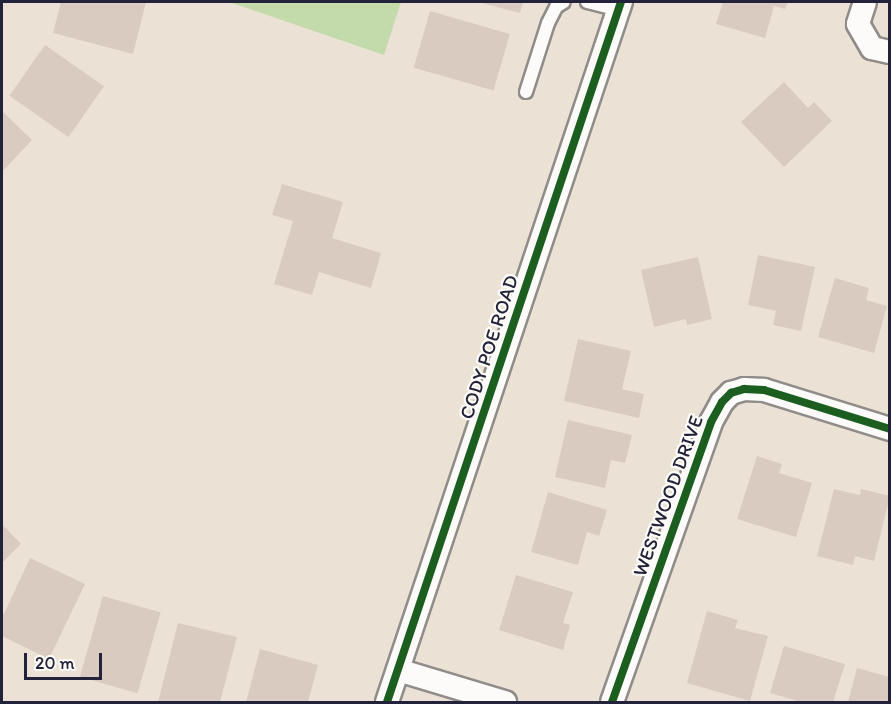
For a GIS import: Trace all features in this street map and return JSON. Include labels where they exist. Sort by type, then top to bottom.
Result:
[{"type":"street","points":[[865,2],[858,24],[872,48],[890,52]]},
{"type":"street","name":"CODY POE ROAD","points":[[387,702],[620,5]]},
{"type":"street","name":"WESTWOOD DRIVE","points":[[612,702],[711,422],[722,402],[731,393],[744,389],[764,390],[890,429]]},
{"type":"street","points":[[398,670],[505,702]]},
{"type":"lane","points":[[526,92],[548,23],[556,6],[564,2]]},
{"type":"lane","points":[[587,2],[620,5]]},
{"type":"green space","points":[[229,2],[401,2],[384,55]]},
{"type":"building","points":[[61,2],[146,2],[133,54],[53,33]]},
{"type":"building","points":[[478,2],[523,2],[520,13]]},
{"type":"building","points":[[723,2],[788,2],[785,9],[774,6],[765,38],[716,24]]},
{"type":"building","points":[[430,11],[510,34],[494,91],[414,68]]},
{"type":"building","points":[[45,45],[104,86],[68,137],[9,96]]},
{"type":"building","points":[[784,82],[808,108],[814,102],[832,121],[784,167],[741,122]]},
{"type":"building","points":[[2,111],[32,140],[2,172]]},
{"type":"building","points":[[282,184],[343,202],[332,238],[381,253],[371,288],[319,272],[312,295],[274,284],[293,221],[272,215]]},
{"type":"building","points":[[758,255],[815,267],[801,331],[773,325],[776,311],[748,305]]},
{"type":"building","points":[[698,257],[712,319],[687,325],[686,319],[654,327],[641,270]]},
{"type":"building","points":[[835,278],[869,288],[866,300],[887,306],[874,353],[818,337]]},
{"type":"building","points":[[578,339],[631,351],[622,389],[644,394],[639,418],[564,401]]},
{"type":"building","points":[[568,420],[632,435],[625,463],[611,460],[605,488],[555,477]]},
{"type":"building","points":[[757,456],[782,464],[779,473],[812,483],[796,537],[737,519]]},
{"type":"building","points":[[834,489],[860,495],[861,489],[890,496],[874,561],[855,556],[853,565],[817,556]]},
{"type":"building","points":[[548,492],[607,510],[599,536],[587,532],[578,565],[531,552]]},
{"type":"building","points":[[2,524],[21,544],[2,563]]},
{"type":"building","points":[[30,558],[85,584],[49,659],[2,636],[2,618]]},
{"type":"building","points":[[516,575],[573,592],[563,623],[570,625],[563,650],[499,630]]},
{"type":"building","points":[[103,596],[161,613],[138,693],[80,677]]},
{"type":"building","points":[[707,611],[738,620],[735,628],[768,636],[750,701],[687,683]]},
{"type":"building","points":[[178,623],[237,637],[220,702],[158,702]]},
{"type":"building","points":[[784,646],[845,664],[833,702],[801,702],[770,693]]},
{"type":"building","points":[[260,649],[318,665],[308,702],[246,702]]},
{"type":"building","points":[[857,668],[890,677],[890,702],[848,702]]},
{"type":"cycle path","points":[[387,702],[621,2]]},
{"type":"cycle path","points":[[612,702],[711,422],[722,402],[731,393],[744,389],[764,390],[890,429]]}]
